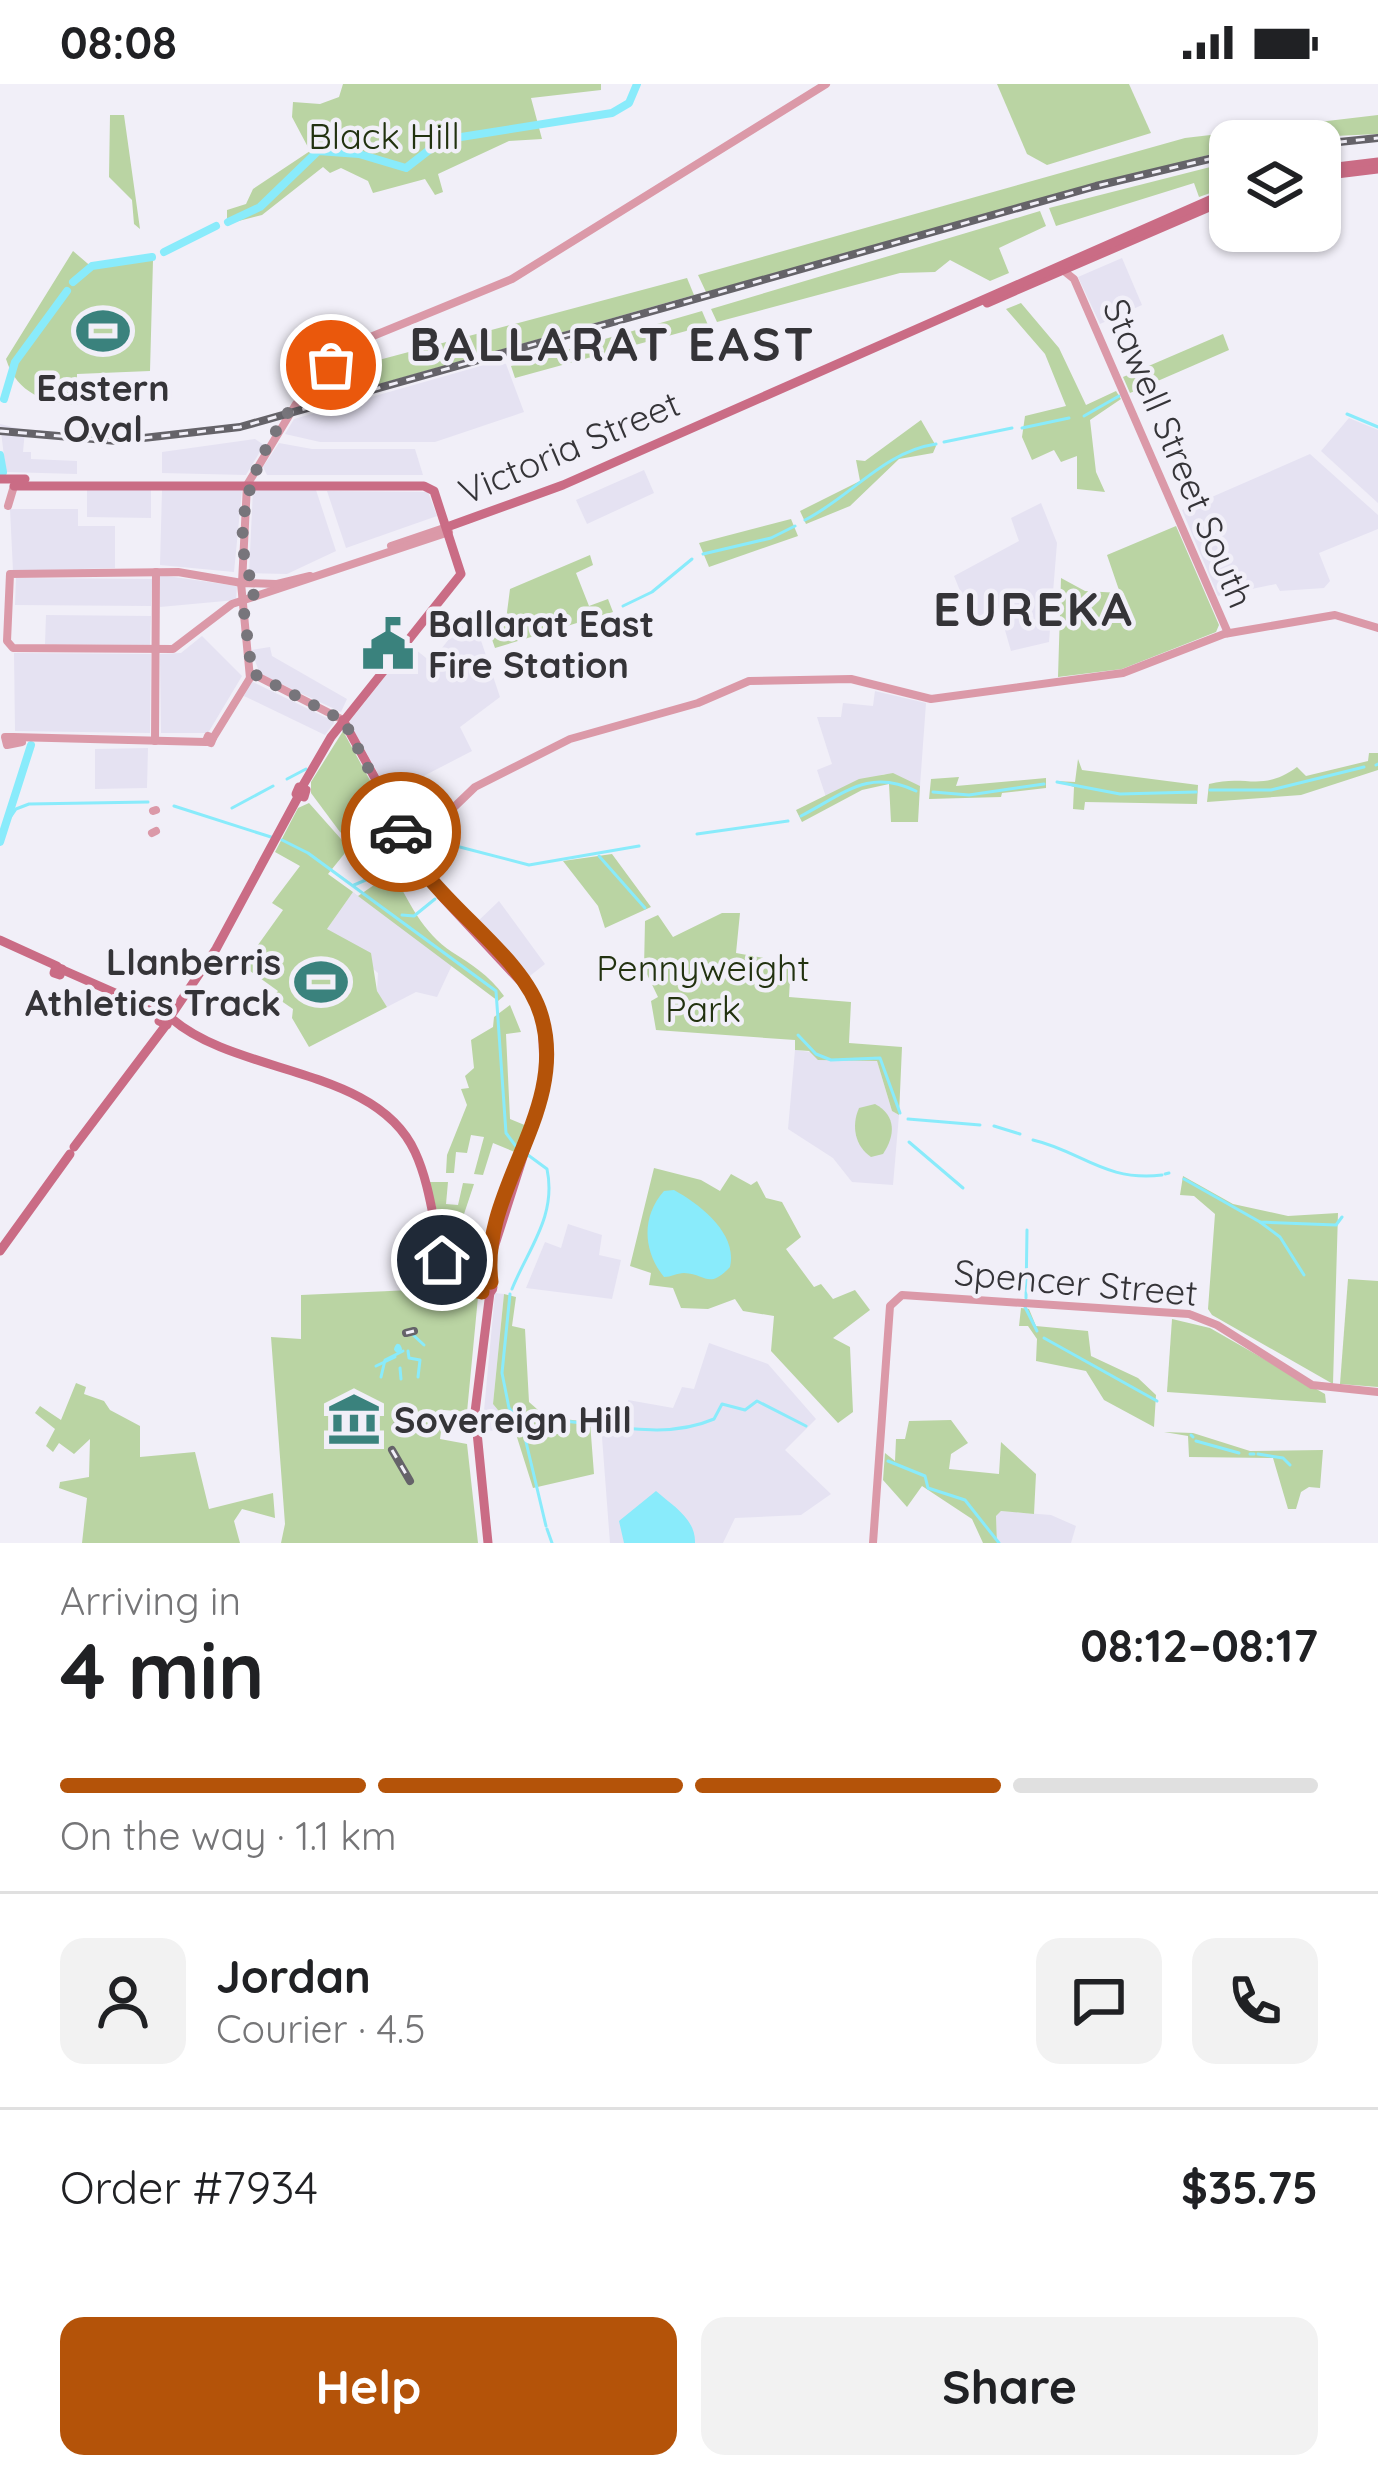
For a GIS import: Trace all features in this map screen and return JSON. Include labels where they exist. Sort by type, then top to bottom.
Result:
[{"type":"main road","points":[[1341,167],[1378,163]]},
{"type":"main road","points":[[1341,169],[1378,163]]},
{"type":"main road","name":"Victoria Street","points":[[450,529],[564,487],[1209,204]]},
{"type":"main road","points":[[0,1251],[216,950],[343,720],[459,576],[450,529],[429,485],[8,482]]},
{"type":"main road","points":[[343,720],[436,891],[525,986],[544,1026],[545,1088],[485,1287],[475,1431],[488,1543]]},
{"type":"main road","points":[[0,940],[164,1021],[274,1069],[358,1095],[376,1107],[414,1150],[453,1285],[485,1287]]},
{"type":"street","points":[[6,740],[209,738],[249,673],[243,614],[248,582],[244,560],[248,483],[304,392],[362,342],[507,282],[826,84]]},
{"type":"street","name":"Stawell Street South","points":[[1066,267],[1228,633]]},
{"type":"street","points":[[8,482],[9,504]]},
{"type":"street","name":"Victoria Street","points":[[248,582],[292,582],[450,529]]},
{"type":"street","name":"Victoria Street","points":[[155,650],[178,646],[244,601],[450,529]]},
{"type":"street","points":[[219,576],[237,574],[244,560]]},
{"type":"street","points":[[155,650],[9,648],[3,619],[7,578],[156,572],[248,582]]},
{"type":"street","points":[[155,741],[156,572]]},
{"type":"street","points":[[244,601],[248,582]]},
{"type":"street","points":[[407,834],[450,812],[476,787],[570,739],[734,688],[835,680],[931,699],[1116,674],[1228,633],[1335,615],[1378,628]]},
{"type":"street","points":[[249,673],[343,720]]},
{"type":"street","name":"Spencer Street","points":[[873,1543],[890,1308],[896,1299],[909,1294],[1189,1314],[1217,1325],[1318,1388],[1378,1392]]},
{"type":"shaded area","points":[[1122,258],[1142,305],[1100,324],[1078,277]]},
{"type":"shaded area","points":[[498,361],[506,364],[524,412],[435,442],[320,442],[285,434],[294,419]]},
{"type":"shaded area","points":[[1349,418],[1378,430],[1378,503],[1321,451]]},
{"type":"shaded area","points":[[0,424],[25,430],[23,452],[31,452],[31,459],[77,461],[77,474],[6,472]]},
{"type":"shaded area","points":[[255,439],[264,445],[246,475],[162,473],[162,452]]},
{"type":"shaded area","points":[[279,443],[312,449],[415,449],[423,475],[267,475],[263,467]]},
{"type":"shaded area","points":[[1310,454],[1378,515],[1378,529],[1319,553],[1330,581],[1324,588],[1280,591],[1276,584],[1218,596],[1182,510]]},
{"type":"shaded area","points":[[644,470],[654,493],[587,524],[576,500]]},
{"type":"shaded area","points":[[87,489],[151,489],[151,518],[87,517]]},
{"type":"shaded area","points":[[162,490],[242,490],[234,572],[160,565]]},
{"type":"shaded area","points":[[253,490],[316,490],[336,551],[287,574],[249,573]]},
{"type":"shaded area","points":[[327,491],[428,492],[437,516],[346,548]]},
{"type":"shaded area","points":[[1041,503],[1057,543],[1049,642],[1011,651],[998,606],[972,620],[954,576],[1019,541],[1011,518]]},
{"type":"shaded area","points":[[10,509],[78,509],[78,526],[115,526],[115,568],[13,571]]},
{"type":"shaded area","points":[[160,575],[237,586],[236,600],[160,607]]},
{"type":"shaded area","points":[[16,578],[152,579],[151,606],[15,605]]},
{"type":"shaded area","points":[[471,611],[500,697],[460,727],[472,751],[414,781],[431,816],[414,824],[405,821],[349,722],[410,645],[431,662]]},
{"type":"shaded area","points":[[46,615],[151,616],[150,645],[45,644]]},
{"type":"shaded area","points":[[202,636],[242,676],[208,733],[161,733],[160,654],[181,653]]},
{"type":"shaded area","points":[[270,647],[272,656],[347,699],[341,712],[260,674],[251,650]]},
{"type":"shaded area","points":[[14,653],[151,654],[150,733],[15,731]]},
{"type":"shaded area","points":[[251,681],[334,723],[325,735],[244,696]]},
{"type":"shaded area","points":[[875,691],[926,703],[920,786],[884,774],[826,797],[817,770],[832,764],[817,717],[841,717],[843,703],[873,706]]},
{"type":"shaded area","points":[[148,748],[147,788],[95,789],[95,749]]},
{"type":"shaded area","points":[[353,892],[452,965],[437,997],[416,992],[387,1007],[377,991],[378,973],[327,929]]},
{"type":"shaded area","points":[[499,901],[545,964],[526,979],[476,923]]},
{"type":"shaded area","points":[[795,1050],[877,1061],[892,1111],[899,1115],[893,1185],[852,1182],[833,1158],[788,1129]]},
{"type":"shaded area","points":[[568,1224],[602,1235],[599,1255],[621,1260],[612,1299],[526,1288],[545,1242],[561,1248]]},
{"type":"shaded area","points":[[495,1293],[504,1294],[493,1404],[512,1428],[482,1432]]},
{"type":"shaded area","points":[[709,1343],[768,1364],[816,1419],[785,1450],[831,1494],[801,1515],[735,1518],[723,1543],[610,1543],[601,1424],[628,1426],[628,1400],[673,1408],[682,1387],[694,1389]]},
{"type":"shaded area","points":[[1001,1511],[1051,1515],[1076,1526],[1071,1543],[997,1543],[996,1516]]},
{"type":"green space","name":"Black Hill","points":[[343,84],[601,84],[601,90],[531,98],[542,139],[509,141],[438,174],[443,192],[435,195],[425,179],[373,193],[368,181],[341,168],[330,173],[323,167],[262,215],[227,224],[227,210],[246,204],[253,189],[310,151],[292,117],[293,102],[320,104],[339,97]]},
{"type":"green space","points":[[997,84],[1129,84],[1151,133],[1047,165],[1027,154]]},
{"type":"green space","points":[[110,115],[124,115],[140,229],[134,224],[132,200],[109,177]]},
{"type":"green space","points":[[1378,115],[1378,134],[1341,136],[1341,120],[1336,120]]},
{"type":"green space","points":[[1209,135],[1209,155],[706,292],[698,275]]},
{"type":"green space","points":[[1209,167],[1209,193],[1199,197],[1194,183],[1056,226],[1049,208]]},
{"type":"green space","points":[[1040,211],[1046,226],[999,248],[1009,273],[990,281],[950,260],[935,272],[900,273],[717,322],[711,309]]},
{"type":"green space","points":[[73,251],[94,269],[153,260],[150,371],[77,374],[77,384],[68,384],[67,392],[78,393],[78,405],[34,394],[17,381],[6,359]]},
{"type":"green space","points":[[687,278],[694,295],[302,406],[330,373]]},
{"type":"green space","points":[[1021,303],[1059,348],[1086,405],[1116,391],[1121,399],[1090,420],[1096,472],[1105,492],[1077,489],[1077,456],[1061,462],[1054,450],[1032,460],[1022,437],[1025,416],[1066,406],[1045,354],[1006,309]]},
{"type":"green space","points":[[702,311],[708,325],[515,378],[511,366]]},
{"type":"green space","points":[[1223,334],[1229,350],[1130,393],[1123,377]]},
{"type":"green space","points":[[921,420],[936,446],[933,453],[899,459],[850,506],[806,524],[800,511],[860,481],[856,460],[865,461]]},
{"type":"green space","points":[[791,519],[798,536],[709,567],[699,543]]},
{"type":"green space","points":[[1176,526],[1219,625],[1216,632],[1122,669],[1058,677],[1061,578],[1085,591],[1120,593],[1107,555]]},
{"type":"green space","points":[[590,555],[593,565],[576,573],[589,606],[608,599],[613,612],[495,648],[488,628],[506,620],[510,589]]},
{"type":"green space","points":[[343,731],[396,828],[375,844],[356,842],[340,832],[311,793],[311,782]]},
{"type":"green space","points":[[1369,753],[1378,753],[1378,770],[1301,795],[1207,802],[1209,784],[1263,781],[1297,767],[1306,776],[1368,761]]},
{"type":"green space","points":[[1078,759],[1082,770],[1198,785],[1197,804],[1085,802],[1084,810],[1073,809],[1074,787],[1056,781],[1075,782]]},
{"type":"green space","points":[[893,773],[920,786],[918,822],[891,822],[889,784],[862,790],[802,822],[796,810],[859,779]]},
{"type":"green space","points":[[959,777],[956,786],[1046,778],[1046,788],[1002,793],[1001,797],[929,799],[931,779]]},
{"type":"green space","name":"Llanberris Athletics Track","points":[[309,803],[349,848],[328,874],[353,892],[327,929],[371,953],[377,991],[387,1007],[309,1047],[292,1018],[293,1009],[274,996],[278,991],[243,966],[283,910],[272,903],[300,866],[275,852],[298,808]]},
{"type":"green space","points":[[612,854],[651,907],[605,928],[598,906],[563,861]]},
{"type":"green space","points":[[393,872],[433,936],[486,976],[504,996],[498,1001],[358,896]]},
{"type":"green space","name":"Pennyweight Park","points":[[722,913],[740,913],[736,953],[791,963],[789,997],[851,1002],[849,1043],[902,1047],[899,1115],[892,1111],[877,1061],[818,1060],[809,1051],[795,1050],[795,1040],[656,1030],[651,1001],[658,997],[644,968],[645,921],[658,915],[673,937]]},
{"type":"green space","points":[[510,1005],[521,1032],[506,1034],[510,1119],[527,1126],[517,1153],[493,1143],[483,1175],[474,1174],[484,1137],[471,1135],[467,1153],[456,1152],[454,1173],[446,1173],[447,1155],[467,1105],[461,1089],[469,1088],[465,1076],[474,1068],[471,1040],[493,1027],[494,1017]]},
{"type":"green space","points":[[875,1104],[887,1114],[892,1133],[883,1154],[871,1157],[858,1141],[855,1122],[859,1108]]},
{"type":"green space","points":[[654,1168],[701,1180],[720,1191],[731,1174],[751,1185],[757,1181],[766,1198],[782,1202],[801,1237],[786,1249],[814,1287],[821,1284],[833,1299],[855,1290],[870,1310],[833,1338],[850,1347],[853,1412],[838,1423],[771,1351],[774,1316],[743,1311],[735,1299],[708,1309],[681,1308],[673,1288],[649,1285],[651,1273],[630,1266]]},
{"type":"green space","points":[[1183,1176],[1233,1204],[1288,1216],[1338,1213],[1333,1384],[1212,1315],[1208,1309],[1215,1214],[1194,1196],[1180,1195]]},
{"type":"green space","points":[[429,1182],[448,1182],[446,1204],[458,1205],[463,1183],[474,1184],[461,1223],[454,1274]]},
{"type":"green space","points":[[1348,1279],[1378,1281],[1378,1387],[1340,1384]]},
{"type":"green space","name":"Sovereign Hill","points":[[434,1289],[478,1297],[467,1412],[444,1410],[440,1439],[467,1444],[478,1543],[281,1543],[285,1524],[271,1337],[301,1339],[301,1295]]},
{"type":"green space","points":[[504,1294],[516,1297],[512,1326],[525,1329],[529,1402],[546,1417],[590,1422],[594,1474],[533,1488],[515,1431],[493,1404]]},
{"type":"green space","points":[[1021,1308],[1029,1309],[1036,1326],[1088,1331],[1091,1356],[1138,1378],[1156,1395],[1154,1427],[1104,1400],[1086,1371],[1036,1361],[1037,1339],[1028,1326],[1019,1326]]},
{"type":"green space","points":[[1172,1319],[1210,1328],[1325,1394],[1326,1403],[1167,1392]]},
{"type":"green space","points":[[76,1383],[86,1387],[84,1394],[104,1401],[110,1410],[140,1426],[140,1457],[195,1452],[209,1509],[273,1493],[275,1518],[242,1509],[234,1521],[240,1543],[82,1543],[87,1498],[59,1488],[60,1482],[89,1477],[90,1439],[74,1454],[59,1443],[53,1452],[46,1446],[55,1429],[35,1413],[40,1406],[61,1420]]},
{"type":"green space","points":[[951,1420],[968,1443],[951,1454],[949,1469],[999,1474],[1001,1442],[1036,1474],[1034,1514],[1001,1511],[996,1516],[997,1543],[983,1543],[972,1519],[922,1486],[907,1507],[883,1480],[885,1453],[895,1461],[896,1439],[905,1439],[909,1421]]},
{"type":"green space","points":[[1164,1432],[1193,1433],[1250,1451],[1323,1450],[1320,1488],[1301,1492],[1296,1509],[1288,1509],[1273,1458],[1189,1457],[1188,1436]]},
{"type":"water","points":[[674,1190],[706,1212],[723,1232],[730,1267],[717,1278],[684,1273],[664,1277],[657,1267],[648,1223],[664,1191]]},
{"type":"water","points":[[656,1491],[688,1520],[695,1543],[624,1543],[619,1521]]},
{"type":"waterway","points":[[228,222],[260,207],[318,151],[359,154],[406,168],[442,140],[612,113],[629,103],[637,84]]},
{"type":"waterway","points":[[164,252],[216,226]]},
{"type":"waterway","points":[[73,282],[92,266],[152,257]]},
{"type":"waterway","points":[[4,399],[15,362],[67,291]]},
{"type":"waterway","points":[[1084,416],[1119,396]]},
{"type":"waterway","points":[[1347,414],[1378,427]]},
{"type":"waterway","points":[[1022,428],[1069,418]]},
{"type":"waterway","points":[[944,442],[1012,428]]},
{"type":"waterway","points":[[805,520],[884,465],[936,444]]},
{"type":"waterway","points":[[0,455],[3,472]]},
{"type":"waterway","points":[[703,554],[771,538],[795,526]]},
{"type":"waterway","points":[[623,606],[652,592],[692,559]]},
{"type":"waterway","points":[[0,842],[31,745]]},
{"type":"waterway","points":[[1210,790],[1271,790],[1364,767]]},
{"type":"waterway","points":[[287,779],[306,769]]},
{"type":"waterway","points":[[801,816],[857,786],[884,782],[916,791]]},
{"type":"waterway","points":[[1057,782],[1120,794],[1196,792]]},
{"type":"waterway","points":[[933,792],[969,795],[1044,784]]},
{"type":"waterway","points":[[232,808],[273,786]]},
{"type":"waterway","points":[[7,822],[16,809],[29,804],[148,802]]},
{"type":"waterway","points":[[174,806],[271,837]]},
{"type":"waterway","points":[[697,834],[788,821]]},
{"type":"waterway","points":[[282,840],[308,853],[496,991],[506,1133],[518,1149]]},
{"type":"waterway","points":[[423,855],[452,845],[529,865],[639,846]]},
{"type":"waterway","points":[[599,856],[645,908]]},
{"type":"waterway","points":[[354,885],[413,860]]},
{"type":"waterway","points":[[402,915],[414,916],[435,899]]},
{"type":"waterway","points":[[798,1035],[816,1054],[831,1060],[880,1058],[900,1113]]},
{"type":"waterway","points":[[908,1119],[980,1125]]},
{"type":"waterway","points":[[994,1126],[1020,1134]]},
{"type":"waterway","points":[[1033,1140],[1109,1170],[1162,1175]]},
{"type":"waterway","points":[[909,1142],[963,1188]]},
{"type":"waterway","points":[[512,1289],[548,1202],[547,1169],[528,1155]]},
{"type":"waterway","points":[[1165,1174],[1169,1173]]},
{"type":"waterway","points":[[1184,1179],[1260,1222],[1336,1225],[1342,1217]]},
{"type":"waterway","points":[[1260,1222],[1280,1237],[1304,1275]]},
{"type":"waterway","points":[[1026,1298],[1027,1230]]},
{"type":"waterway","points":[[510,1294],[502,1373],[509,1408],[522,1425],[546,1526]]},
{"type":"waterway","points":[[1025,1307],[1037,1331]]},
{"type":"waterway","points":[[411,1333],[424,1345]]},
{"type":"waterway","points":[[1044,1338],[1157,1401]]},
{"type":"waterway","points":[[398,1347],[399,1349],[398,1350],[397,1349],[398,1347]]},
{"type":"waterway","points":[[381,1377],[385,1360],[403,1351]]},
{"type":"waterway","points":[[408,1351],[409,1358],[420,1360],[418,1377]]},
{"type":"waterway","points":[[376,1366],[395,1357]]},
{"type":"waterway","points":[[400,1368],[401,1379]]},
{"type":"waterway","points":[[599,1425],[643,1430],[686,1427],[714,1419],[722,1404],[745,1410],[757,1401],[806,1426]]},
{"type":"waterway","points":[[519,1416],[591,1424]]},
{"type":"waterway","points":[[1196,1441],[1239,1453]]},
{"type":"waterway","points":[[1258,1454],[1283,1458],[1290,1465]]},
{"type":"waterway","points":[[888,1461],[925,1476],[928,1488],[965,1500],[999,1543]]},
{"type":"waterway","points":[[547,1529],[552,1543]]},
{"type":"railway","points":[[1341,142],[1378,138]]},
{"type":"railway","points":[[0,431],[117,441],[240,427],[1096,186],[1209,159]]},
{"type":"railway","points":[[406,1333],[414,1331]]},
{"type":"railway","points":[[396,1426],[405,1432]]},
{"type":"railway","points":[[392,1450],[410,1481]]},
{"type":"way so far","points":[[331,365],[303,394],[247,485],[244,567],[256,590],[244,612],[250,661],[252,673],[260,679],[344,721],[401,832]]},
{"type":"place","name":"Eastern Oval","points":[[103,331]]},
{"type":"place","name":"Ballarat East Fire Station","points":[[388,644]]},
{"type":"place","name":"Llanberris Athletics Track","points":[[321,982]]},
{"type":"place","name":"Sovereign Hill","points":[[354,1419]]},
{"type":"district","name":"BALLARAT EAST","points":[[613,343]]},
{"type":"district","name":"EUREKA","points":[[1034,608]]},
{"type":"route","points":[[401,832],[441,896],[527,985],[544,1026],[545,1088],[495,1233],[491,1282],[482,1283],[482,1292],[451,1285],[442,1260]]}]
